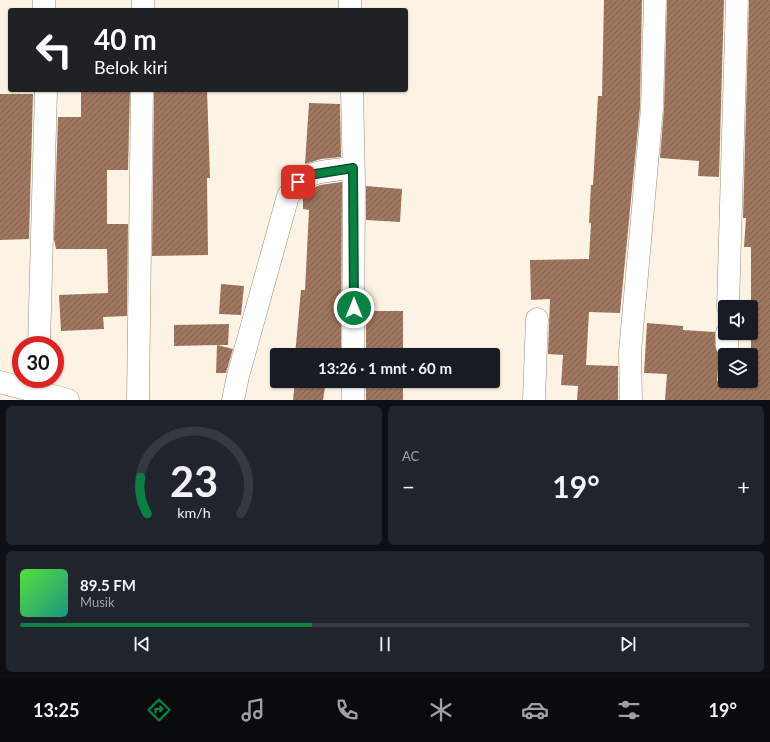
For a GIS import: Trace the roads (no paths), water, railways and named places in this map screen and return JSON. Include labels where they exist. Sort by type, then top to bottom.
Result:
[{"type":"main road","points":[[631,400],[630,352],[652,108],[655,0]]},
{"type":"main road","points":[[728,300],[737,0]]},
{"type":"main road","points":[[39,336],[46,92]]},
{"type":"main road","points":[[138,400],[142,92]]},
{"type":"main road","points":[[352,92],[354,348]]},
{"type":"main road","points":[[233,400],[238,376],[288,196],[298,182],[309,175],[353,168]]},
{"type":"main road","points":[[534,400],[537,319]]},
{"type":"main road","points":[[0,382],[12,383]]},
{"type":"main road","points":[[42,388],[68,400]]},
{"type":"main road","points":[[353,388],[353,400]]}]
